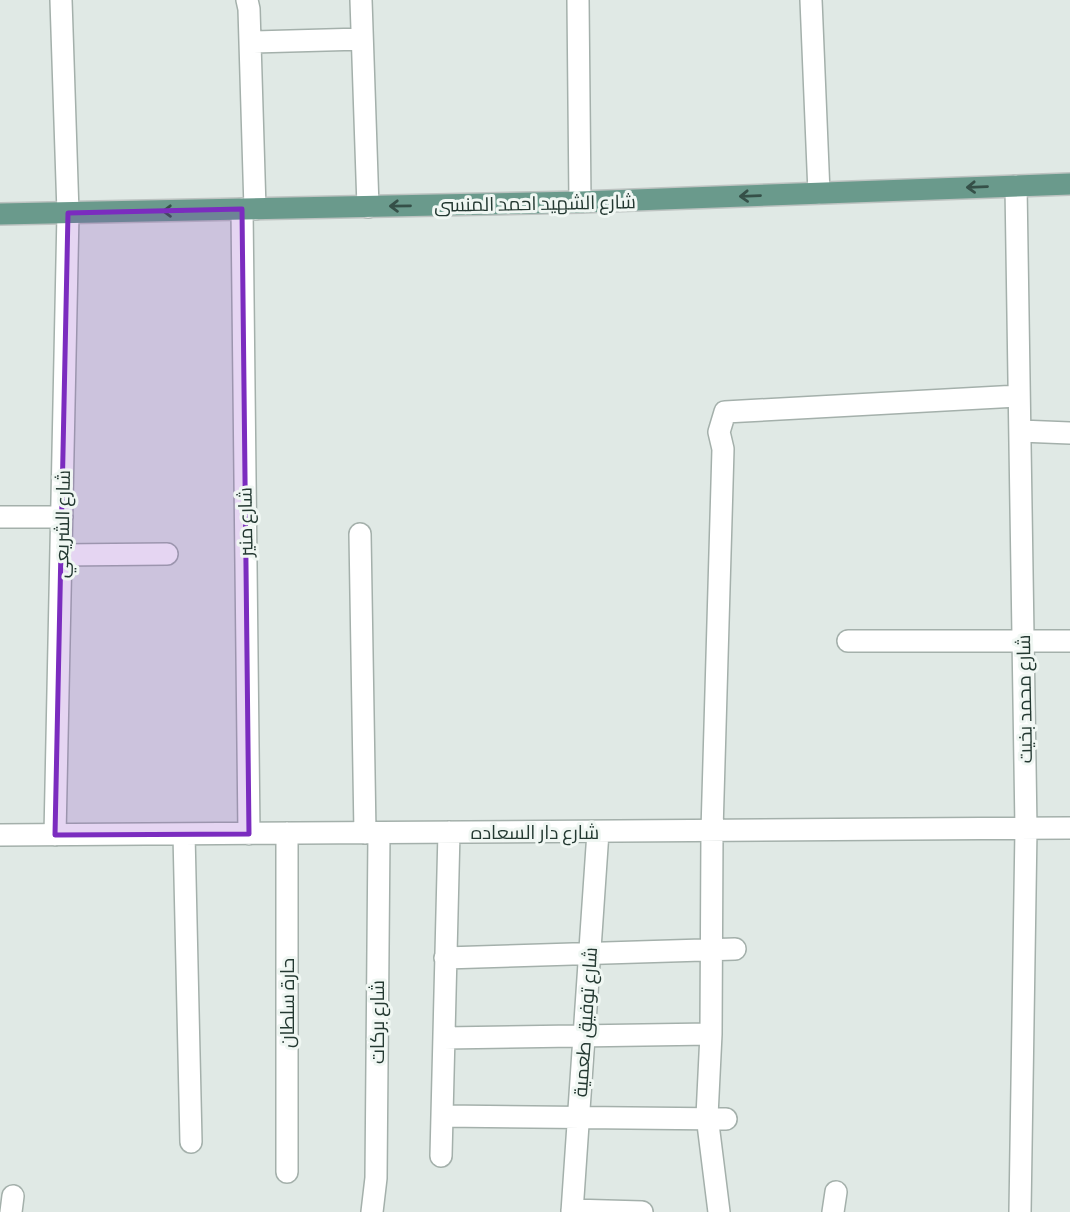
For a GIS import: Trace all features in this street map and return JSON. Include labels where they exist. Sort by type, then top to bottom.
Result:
[{"type":"main road","name":"شارع الشهيد احمد المنسى","points":[[0,214],[580,202],[1070,184]]},
{"type":"street","name":"شارع الشريعي","points":[[55,835],[68,213],[61,0]]},
{"type":"street","name":"شارع منير","points":[[247,0],[250,42],[249,834]]},
{"type":"street","points":[[361,0],[368,206]]},
{"type":"street","points":[[578,0],[580,202]]},
{"type":"street","points":[[811,0],[819,193]]},
{"type":"street","points":[[250,42],[362,39]]},
{"type":"street","name":"شارع محمد بخيت","points":[[1016,186],[1026,829],[1020,1212]]},
{"type":"street","points":[[717,1119],[707,1116],[723,449],[719,432],[725,412],[1020,396]]},
{"type":"street","points":[[1020,431],[1070,433]]},
{"type":"street","points":[[0,517],[62,517]]},
{"type":"street","name":"شارع بركات","points":[[360,534],[372,833],[376,1178],[372,1212]]},
{"type":"street","points":[[61,555],[167,554]]},
{"type":"street","points":[[848,640],[1070,640]]},
{"type":"street","name":"شارع دار السعاده","points":[[0,835],[1070,828]]},
{"type":"street","points":[[440,1156],[449,832]]},
{"type":"street","name":"شارع توفيق طعمية","points":[[572,1211],[598,832]]},
{"type":"street","name":"حارة سلطان","points":[[287,833],[287,1172]]},
{"type":"street","points":[[184,834],[191,1142]]},
{"type":"street","points":[[445,958],[735,949]]},
{"type":"street","points":[[443,1038],[711,1034]]},
{"type":"street","points":[[442,1116],[717,1119]]},
{"type":"street","points":[[717,1119],[719,1212]]},
{"type":"street","points":[[572,1211],[642,1212]]},
{"type":"highlighted area","points":[[242,209],[249,834],[55,835],[68,213]]}]
